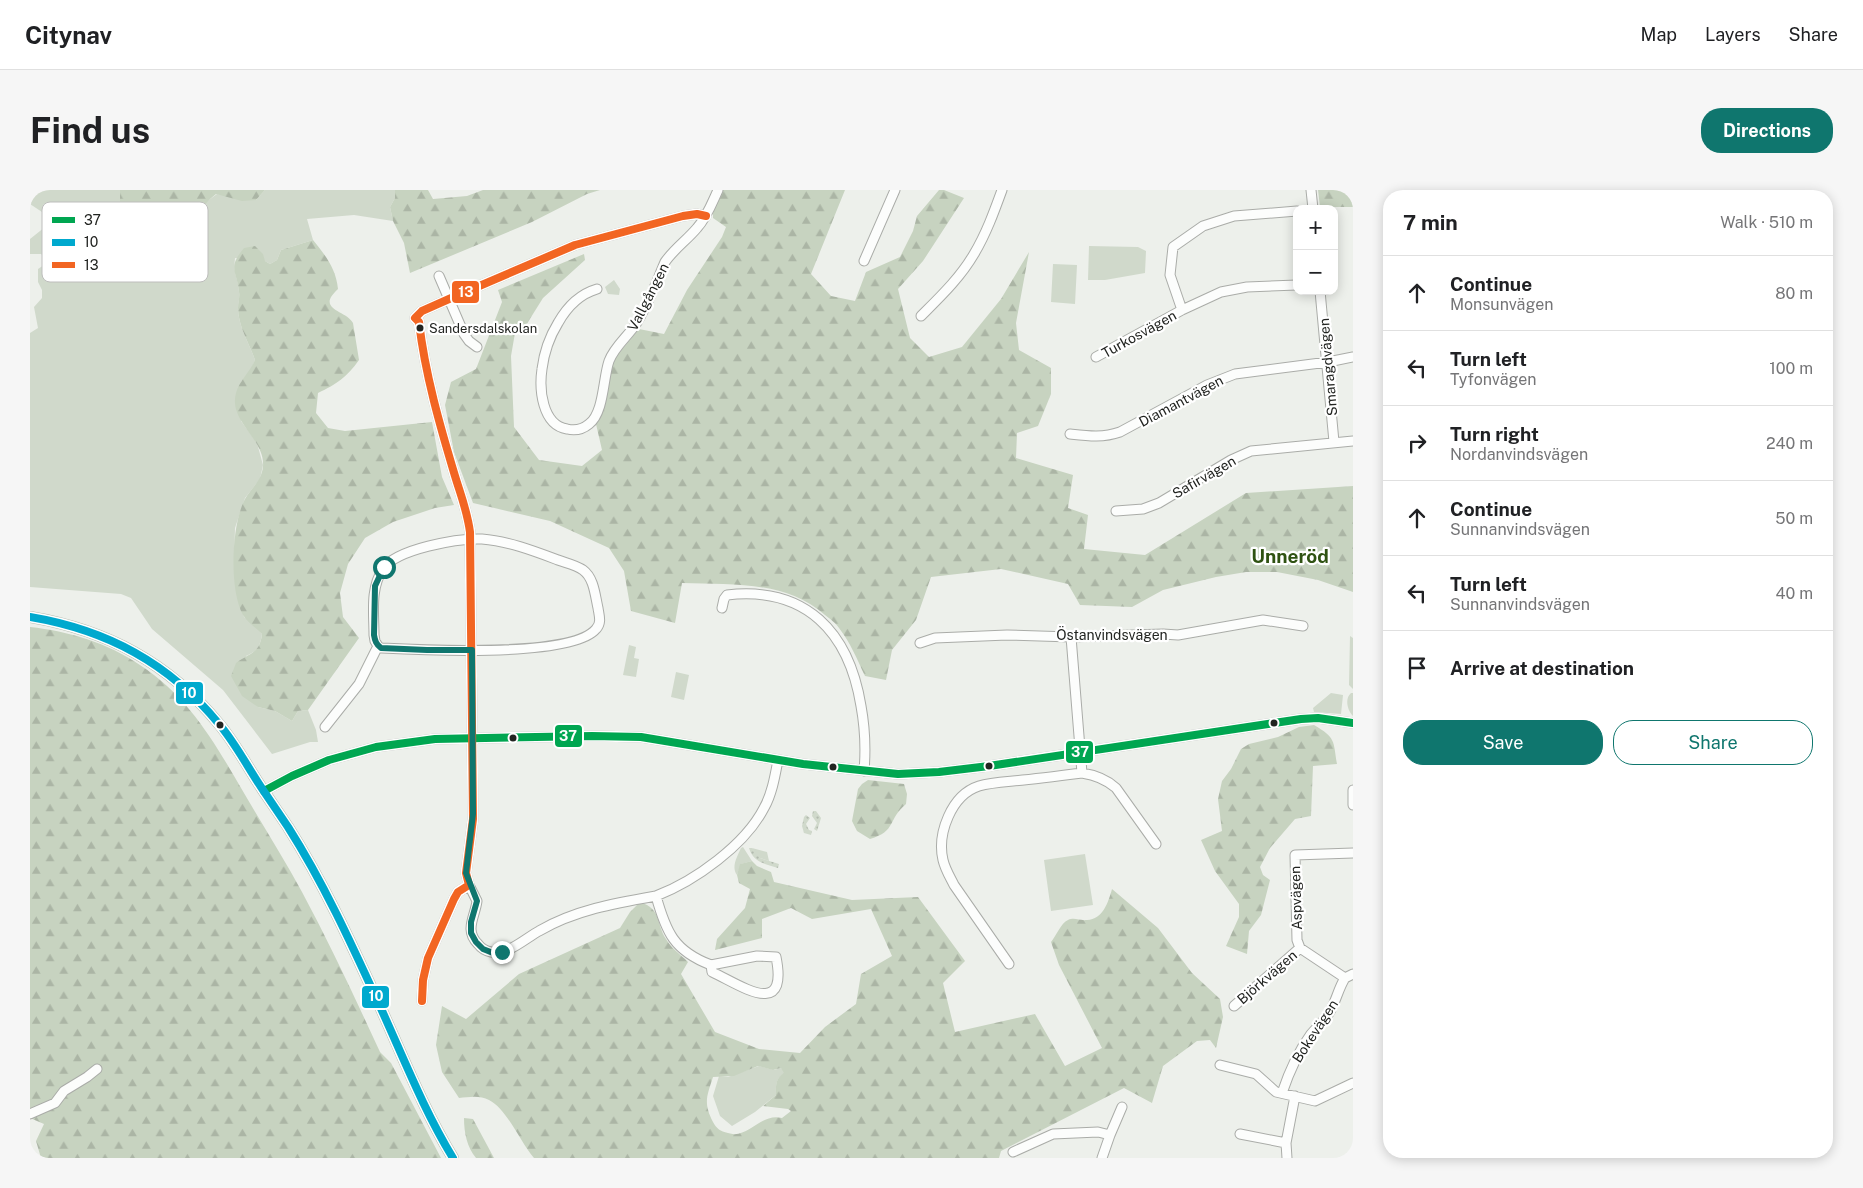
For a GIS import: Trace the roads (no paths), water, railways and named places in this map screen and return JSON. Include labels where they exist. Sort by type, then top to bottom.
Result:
[{"type":"main road","points":[[30,617],[72,625],[116,641],[158,666],[183,686],[220,725],[289,829],[332,906],[375,995],[403,1060],[447,1148],[454,1158]]},
{"type":"street","points":[[718,190],[706,216],[697,214],[683,216],[575,245],[422,311],[417,320],[431,386],[456,478],[468,514],[472,650],[473,819],[466,873],[469,885],[477,897],[471,922],[471,933],[480,947],[493,953],[508,949],[548,926],[590,909],[656,896],[682,884],[745,836],[765,806],[778,760]]},
{"type":"street","points":[[864,261],[895,190]]},
{"type":"street","points":[[920,316],[949,287],[973,255],[990,223],[1002,190]]},
{"type":"street","points":[[1311,190],[1313,205]]},
{"type":"street","points":[[1182,310],[1170,275],[1173,247],[1203,226],[1234,216],[1293,211]]},
{"type":"street","name":"Vallgången","points":[[597,289],[585,293],[567,309],[551,335],[543,362],[542,389],[545,409],[554,423],[564,429],[572,430],[587,426],[597,415],[610,359],[637,323],[670,254],[698,228],[706,216]]},
{"type":"street","points":[[439,276],[464,334],[476,347]]},
{"type":"street","name":"Turkosvägen","points":[[1096,357],[1182,310],[1221,292],[1247,287],[1293,285]]},
{"type":"street","name":"Smaragdvägen","points":[[1320,295],[1334,442]]},
{"type":"street","name":"Diamantvägen","points":[[1070,434],[1092,437],[1109,436],[1120,432],[1207,385],[1235,374],[1353,357]]},
{"type":"street","name":"Safirvägen","points":[[1116,511],[1143,509],[1160,503],[1231,460],[1251,451],[1353,440]]},
{"type":"street","points":[[484,539],[527,548],[584,570],[592,582],[600,621],[596,629],[589,635],[575,641],[525,649],[427,650],[381,648],[378,646],[374,635],[375,586],[384,567],[400,556],[420,548],[470,540],[484,539]]},
{"type":"street","points":[[722,608],[727,595],[754,593],[769,595],[796,603],[824,623],[845,651],[857,684],[865,732],[864,771]]},
{"type":"street","name":"Östanvindsvägen","points":[[920,643],[934,638],[1007,635],[1071,637],[1178,635],[1263,620],[1303,626]]},
{"type":"street","points":[[1071,637],[1082,773]]},
{"type":"street","points":[[326,727],[359,684],[378,646]]},
{"type":"street","points":[[264,791],[329,760],[376,747],[435,739],[641,737],[778,760],[898,774],[939,772],[1301,719],[1326,719],[1353,723]]},
{"type":"street","points":[[1009,964],[954,885],[942,859],[945,823],[961,798],[978,786],[1082,773],[1102,778],[1116,788],[1156,844]]},
{"type":"street","points":[[1353,790],[1353,805]]},
{"type":"street","name":"Aspvägen","points":[[1349,976],[1300,948],[1297,940],[1294,855],[1353,853]]},
{"type":"street","points":[[422,1001],[424,972],[431,950],[458,892],[469,885]]},
{"type":"street","points":[[656,896],[665,923],[679,947],[694,958],[711,965],[757,956],[776,958],[779,978],[777,984],[770,992],[766,994],[756,993],[748,991],[712,972],[711,965]]},
{"type":"street","name":"Björkvägen","points":[[1234,1006],[1300,948]]},
{"type":"street","name":"Bokevägen","points":[[1282,1093],[1297,1055],[1328,1015],[1349,976]]},
{"type":"street","points":[[1220,1065],[1256,1074],[1276,1092],[1315,1101],[1353,1083]]},
{"type":"street","points":[[30,1114],[55,1103],[64,1091],[88,1077],[97,1068]]},
{"type":"street","points":[[1287,1158],[1286,1143],[1295,1096]]},
{"type":"street","points":[[1102,1158],[1122,1108]]},
{"type":"street","points":[[1013,1152],[1052,1134],[1098,1132],[1110,1134]]},
{"type":"street","points":[[1240,1134],[1286,1143]]},
{"type":"place","name":"Sandersdalskolan","points":[[420,328]]},
{"type":"district","name":"Unneröd","points":[[1290,556]]}]
